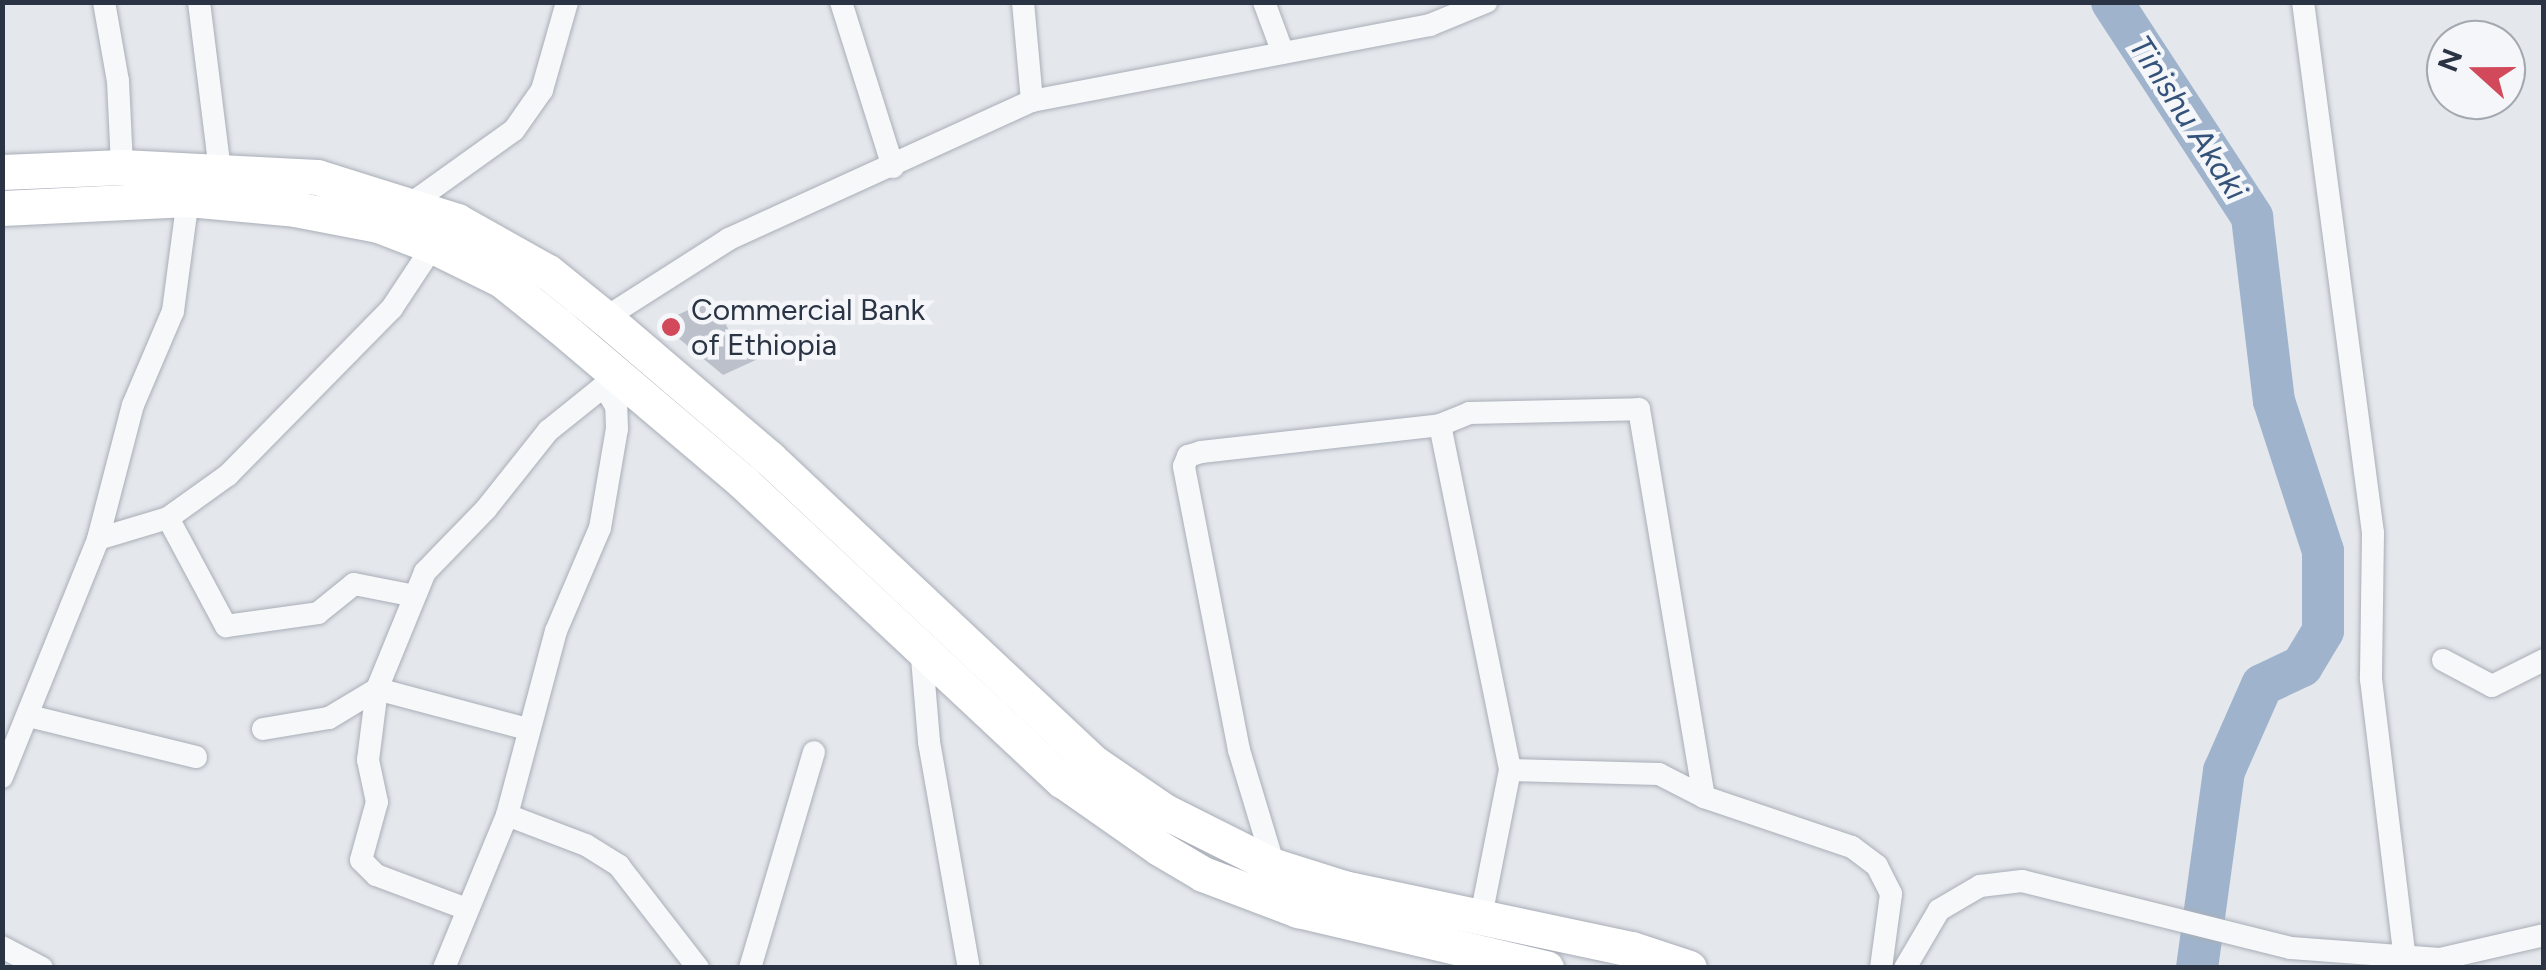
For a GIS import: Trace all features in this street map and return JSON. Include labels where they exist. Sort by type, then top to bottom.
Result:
[{"type":"main road","points":[[2,172],[122,167],[317,177],[412,203],[500,242],[604,318],[770,458],[1094,763],[1164,811],[1274,866],[1344,888],[1482,916],[1689,968]]},
{"type":"main road","points":[[2,208],[188,199],[296,208],[378,225],[433,246],[502,280],[609,381],[743,482],[918,650],[1062,780],[1203,874],[1298,910],[1546,968]]},
{"type":"street","points":[[104,2],[118,82],[122,167]]},
{"type":"street","points":[[199,2],[220,170]]},
{"type":"street","points":[[412,203],[514,130],[542,90],[567,2]]},
{"type":"street","points":[[841,2],[893,168]]},
{"type":"street","points":[[1023,2],[1032,101]]},
{"type":"street","points":[[1264,2],[1283,54]]},
{"type":"street","points":[[604,318],[730,238],[893,168],[1032,101],[1283,54],[1426,14],[1486,2]]},
{"type":"street","points":[[2303,2],[2373,533],[2371,679],[2406,960]]},
{"type":"street","points":[[2,777],[98,539],[133,405],[173,310],[188,199]]},
{"type":"street","points":[[98,539],[168,518],[228,475],[392,308],[433,246]]},
{"type":"street","points":[[464,908],[376,875],[362,860],[377,802],[368,760],[377,688],[410,595],[528,452],[609,381]]},
{"type":"street","points":[[444,968],[464,908],[506,815],[556,630],[600,528],[617,430],[609,381]]},
{"type":"street","points":[[1274,866],[1239,750],[1184,466],[1201,452],[1440,426],[1469,412],[1638,409],[1704,797]]},
{"type":"street","points":[[1440,426],[1510,770],[1482,916]]},
{"type":"street","points":[[168,518],[226,626],[318,612],[354,584],[410,595]]},
{"type":"street","points":[[944,621],[918,650],[969,968]]},
{"type":"street","points":[[2443,660],[2492,686],[2544,660]]},
{"type":"street","points":[[263,729],[329,718],[377,688],[527,729]]},
{"type":"street","points":[[29,716],[196,757]]},
{"type":"street","points":[[750,968],[814,752]]},
{"type":"street","points":[[1510,770],[1659,774],[1704,797],[1852,847],[1878,866],[1891,894],[1881,968]]},
{"type":"street","points":[[506,815],[586,844],[619,866],[698,968]]},
{"type":"street","points":[[1905,968],[1939,910],[1980,886],[2022,881],[2176,916],[2234,936],[2291,948],[2406,960],[2440,960],[2544,935]]},
{"type":"street","points":[[2,947],[42,968]]},
{"type":"building","points":[[712,299],[738,347],[760,337],[767,355],[723,375],[660,323]]},
{"type":"waterway","name":"Tinishu Akaki","points":[[2112,2],[2252,217],[2274,401],[2323,551],[2323,631],[2302,666],[2262,685],[2224,771],[2197,968]]},
{"type":"place","name":"Commercial Bank of Ethiopia","points":[[671,327]]}]
